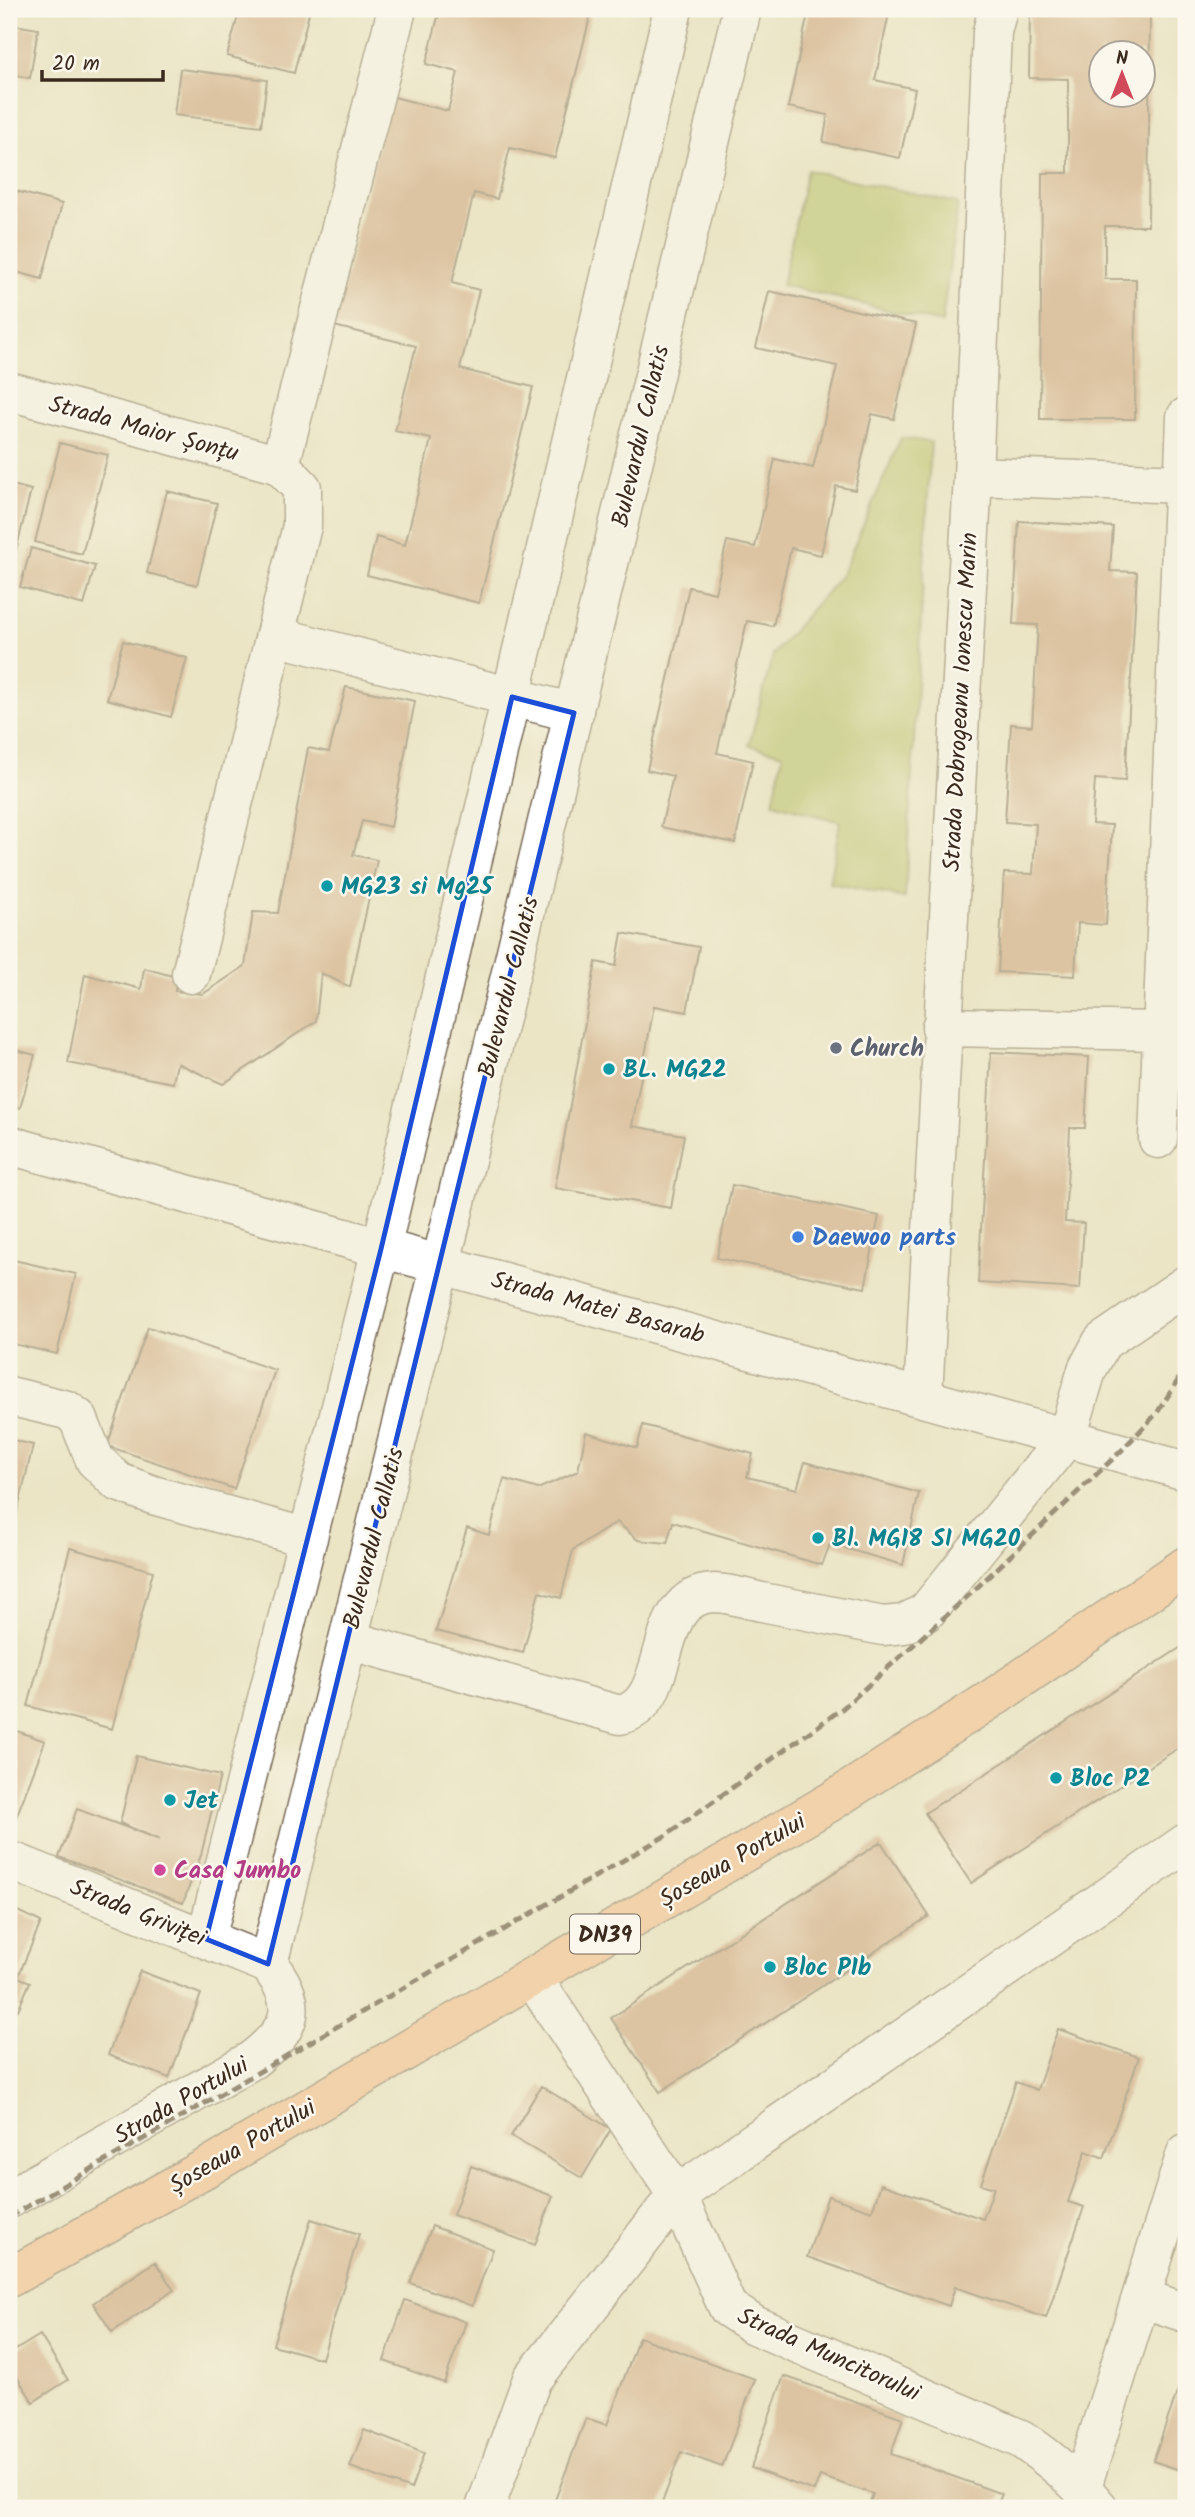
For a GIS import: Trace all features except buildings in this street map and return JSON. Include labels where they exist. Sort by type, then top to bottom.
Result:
[{"type":"main road","name":"Șoseaua Portului","points":[[9,2278],[225,2157],[832,1801],[996,1696],[1186,1566]]},
{"type":"street","points":[[191,974],[302,526],[302,488],[280,465],[397,9]]},
{"type":"street","points":[[206,1939],[381,1249],[673,9]]},
{"type":"street","name":"Bulevardul Callatis","points":[[268,1964],[574,713],[742,9]]},
{"type":"street","name":"Strada Dobrogeanu Ionescu Marin","points":[[923,1396],[973,476],[983,189],[992,32],[998,9]]},
{"type":"street","name":"Strada Maior Șonțu","points":[[9,391],[280,465]]},
{"type":"street","points":[[1158,1139],[1186,417]]},
{"type":"street","points":[[973,476],[1183,484]]},
{"type":"street","points":[[275,636],[574,713]]},
{"type":"street","points":[[941,1027],[1161,1031]]},
{"type":"street","name":"Strada Matei Basarab","points":[[9,1145],[1186,1471]]},
{"type":"street","points":[[348,1640],[620,1714],[634,1712],[648,1698],[671,1626],[686,1604],[713,1593],[883,1626],[904,1624],[926,1612],[1068,1437],[1087,1370],[1102,1342],[1186,1285]]},
{"type":"street","points":[[9,1396],[67,1410],[78,1418],[95,1460],[118,1482],[153,1495],[308,1538]]},
{"type":"street","points":[[485,2508],[532,2379],[677,2194],[1186,1843]]},
{"type":"street","name":"Strada Griviței","points":[[9,1860],[268,1964]]},
{"type":"street","name":"Strada Portului","points":[[9,2199],[252,2060],[277,2040],[288,2020],[290,1999],[282,1981],[268,1964]]},
{"type":"street","name":"Strada Muncitorului","points":[[532,1977],[677,2194],[728,2308],[754,2325],[1021,2438],[1051,2458],[1090,2498]]},
{"type":"street","name":"Strada Muncitorului","points":[[1090,2498],[1142,2298],[1186,2153]]},
{"type":"street","points":[[1142,2298],[1186,2313]]},
{"type":"highlighted area","points":[[512,697],[574,713],[268,1964],[206,1939],[381,1249]]},
{"type":"green space","points":[[807,170],[958,203],[942,323],[782,285]]},
{"type":"green space","points":[[901,438],[931,442],[905,898],[829,883],[840,822],[773,803],[783,754],[749,745],[773,654],[842,574]]},
{"type":"railway","points":[[9,2217],[665,1836],[843,1708],[968,1596],[1120,1452],[1157,1413],[1186,1368]]},
{"type":"place","name":"MG23 si Mg25","points":[[327,886]]},
{"type":"place","name":"Church","points":[[836,1048]]},
{"type":"place","name":"BL. MG22","points":[[609,1069]]},
{"type":"place","name":"Daewoo parts","points":[[798,1237]]},
{"type":"place","name":"Bl. MG18 SI MG20","points":[[818,1538]]},
{"type":"place","name":"Bloc P2","points":[[1056,1778]]},
{"type":"place","name":"Jet","points":[[170,1800]]},
{"type":"place","name":"Casa Jumbo","points":[[160,1870]]},
{"type":"place","name":"Bloc P1b","points":[[770,1967]]}]
